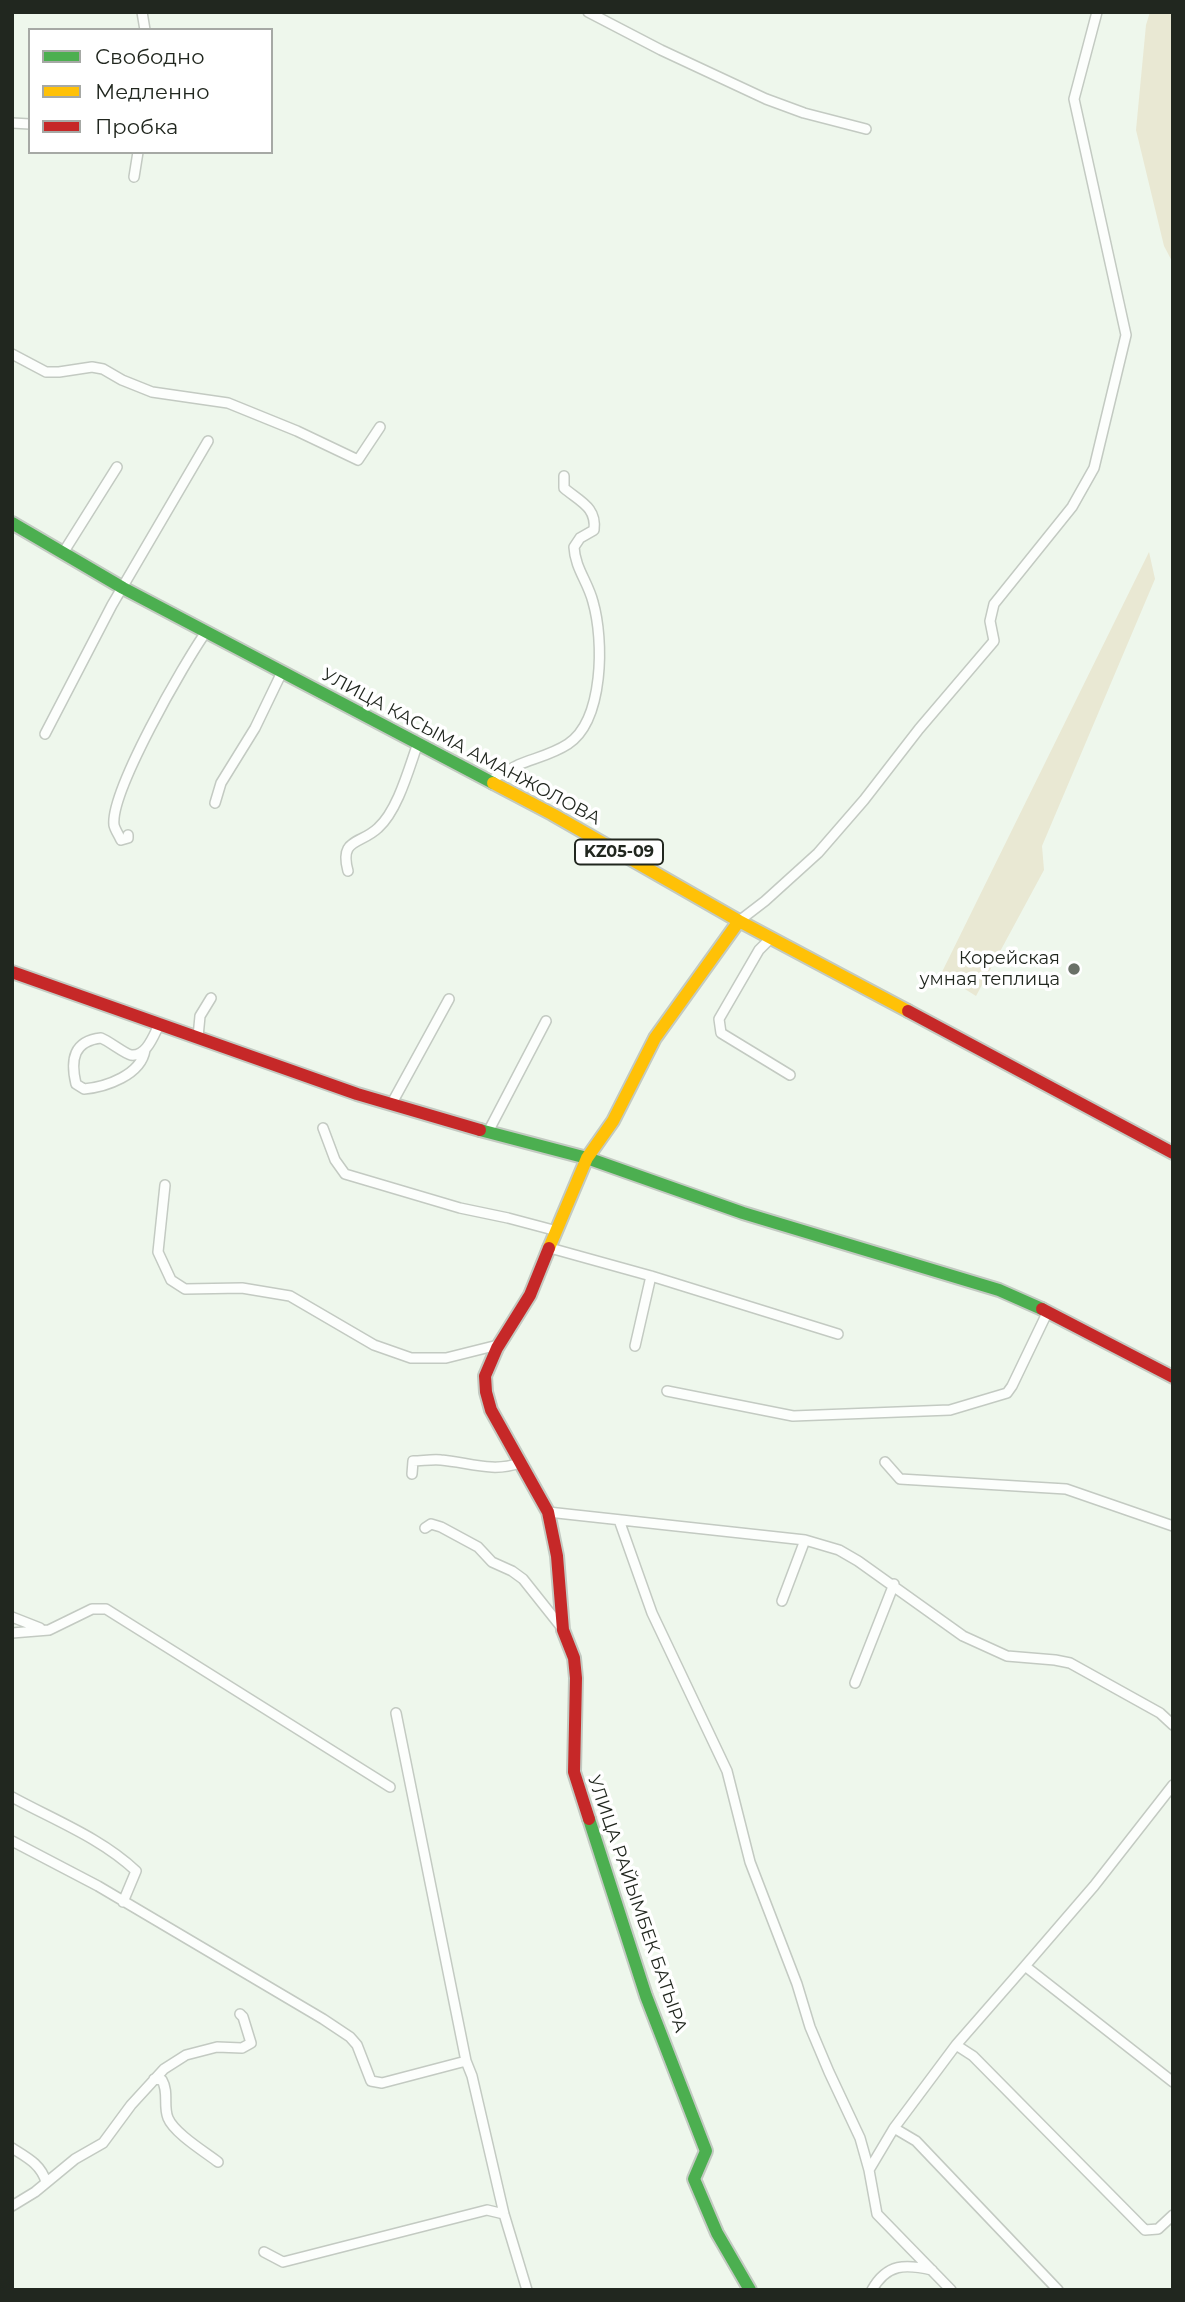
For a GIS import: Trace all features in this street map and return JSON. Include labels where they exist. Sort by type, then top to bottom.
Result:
[{"type":"street","points":[[588,12],[660,50],[766,99],[804,113],[866,129]]},
{"type":"street","name":"УЛИЦА РАЙЫМБЕК БАТЫРА","points":[[750,2290],[722,2241],[694,2179],[706,2151],[646,1996],[575,1772],[574,1658],[563,1630],[556,1556],[548,1512],[491,1410],[485,1376],[498,1345],[530,1295],[587,1158],[613,1121],[655,1038],[739,921],[818,853],[994,641],[990,621],[994,604],[1072,507],[1094,468],[1126,335],[1074,99],[1097,12]]},
{"type":"street","points":[[134,177],[138,154]]},
{"type":"street","points":[[12,354],[46,372],[92,367],[103,369],[152,392],[228,403],[358,460],[380,427]]},
{"type":"street","points":[[45,734],[123,588],[208,441]]},
{"type":"street","points":[[63,553],[117,467]]},
{"type":"street","points":[[489,781],[567,745],[579,735],[597,691],[599,648],[595,611],[593,600],[578,568],[574,547],[580,538],[594,530],[595,524],[590,507],[564,488],[564,476]]},
{"type":"street","name":"KZ05-09","points":[[12,523],[63,553]]},
{"type":"street","name":"УЛИЦА КАСЫМА АМАНЖОЛОВА","points":[[63,553],[123,588],[552,814],[739,921],[1173,1153]]},
{"type":"street","points":[[128,835],[128,838],[121,840],[114,826],[119,794],[178,675],[206,632]]},
{"type":"street","points":[[215,803],[221,783],[255,728],[282,672]]},
{"type":"street","points":[[348,871],[344,858],[348,847],[378,828],[386,818],[393,807],[418,743]]},
{"type":"street","points":[[771,938],[759,950],[719,1019],[722,1033],[790,1075]]},
{"type":"street","points":[[12,972],[44,981],[357,1094],[440,1120],[587,1158],[743,1213],[999,1290],[1048,1311],[1173,1377]]},
{"type":"street","points":[[198,1037],[200,1016],[211,998]]},
{"type":"street","points":[[392,1103],[449,999]]},
{"type":"street","points":[[488,1132],[546,1021]]},
{"type":"street","points":[[145,1050],[130,1055],[102,1038],[85,1041],[76,1052],[76,1084],[84,1089],[99,1088],[120,1079],[144,1058],[145,1050],[160,1023]]},
{"type":"street","points":[[323,1128],[335,1160],[345,1174],[460,1208],[508,1217],[557,1231]]},
{"type":"street","points":[[165,1185],[158,1252],[171,1280],[185,1289],[242,1287],[290,1296],[374,1345],[411,1358],[446,1358],[498,1345]]},
{"type":"street","points":[[550,1248],[838,1334]]},
{"type":"street","points":[[635,1346],[651,1276]]},
{"type":"street","points":[[667,1391],[793,1416],[950,1410],[1007,1393],[1048,1311]]},
{"type":"street","points":[[412,1474],[413,1461],[440,1460],[488,1467],[509,1467],[519,1463]]},
{"type":"street","points":[[886,1462],[900,1479],[1066,1489],[1173,1526]]},
{"type":"street","points":[[548,1512],[805,1540],[839,1550],[894,1584],[964,1636],[1007,1656],[1070,1664],[1160,1713],[1173,1725]]},
{"type":"street","points":[[619,1520],[652,1613],[727,1771],[750,1862],[797,1984],[810,2027],[860,2138],[877,2214],[951,2290]]},
{"type":"street","points":[[425,1528],[431,1524],[441,1527],[478,1547],[492,1562],[512,1571],[538,1596],[563,1630]]},
{"type":"street","points":[[782,1601],[805,1540]]},
{"type":"street","points":[[855,1684],[894,1584]]},
{"type":"street","points":[[12,1617],[49,1630],[92,1609],[106,1609],[390,1787]]},
{"type":"street","points":[[12,1633],[43,1629]]},
{"type":"street","points":[[396,1713],[466,2062],[472,2076],[504,2214],[527,2290]]},
{"type":"street","points":[[869,2170],[894,2128],[956,2046],[1094,1886],[1173,1785]]},
{"type":"street","points":[[12,1797],[122,1858],[136,1871],[123,1902]]},
{"type":"street","points":[[12,1841],[99,1886],[349,2037],[357,2045],[362,2063],[372,2081],[382,2083],[466,2062]]},
{"type":"street","points":[[1025,1966],[1173,2082]]},
{"type":"street","points":[[12,2206],[103,2143],[164,2069],[186,2056],[217,2046],[242,2048],[251,2043],[240,2014]]},
{"type":"street","points":[[956,2046],[973,2056],[1145,2230],[1158,2230],[1173,2215]]},
{"type":"street","points":[[154,2079],[162,2080],[165,2086],[168,2119],[182,2134],[218,2162]]},
{"type":"street","points":[[894,2128],[916,2141],[1058,2290]]},
{"type":"street","points":[[12,2148],[36,2164],[43,2172],[46,2182]]},
{"type":"street","points":[[264,2252],[283,2262],[487,2210],[504,2214]]},
{"type":"street","points":[[872,2290],[876,2282],[891,2270],[905,2264],[933,2271]]},
{"type":"green space","points":[[1150,12],[1173,12],[1173,263],[1164,246],[1136,130],[1146,25]]},
{"type":"green space","points":[[1149,552],[1155,579],[1042,846],[1044,870],[976,996],[941,974]]},
{"type":"traffic: fast","points":[[12,523],[123,588],[493,783]]},
{"type":"traffic: fast","points":[[480,1130],[587,1158],[743,1213],[999,1290],[1042,1309]]},
{"type":"traffic: fast","points":[[589,1819],[646,1996],[706,2151],[694,2179],[717,2233],[750,2290]]},
{"type":"traffic: slow","points":[[493,783],[739,921],[908,1011]]},
{"type":"traffic: slow","points":[[549,1248],[587,1158],[613,1121],[655,1038],[739,921]]},
{"type":"traffic: jam","points":[[12,972],[357,1094],[480,1130]]},
{"type":"traffic: jam","points":[[908,1011],[1173,1153]]},
{"type":"traffic: jam","points":[[549,1248],[530,1295],[497,1348],[485,1376],[486,1392],[491,1410],[548,1512],[557,1556],[563,1630],[574,1658],[574,1772],[589,1819]]},
{"type":"traffic: jam","points":[[1042,1309],[1173,1377]]},
{"type":"place","name":"Корейская умная теплица","points":[[1074,969]]}]
